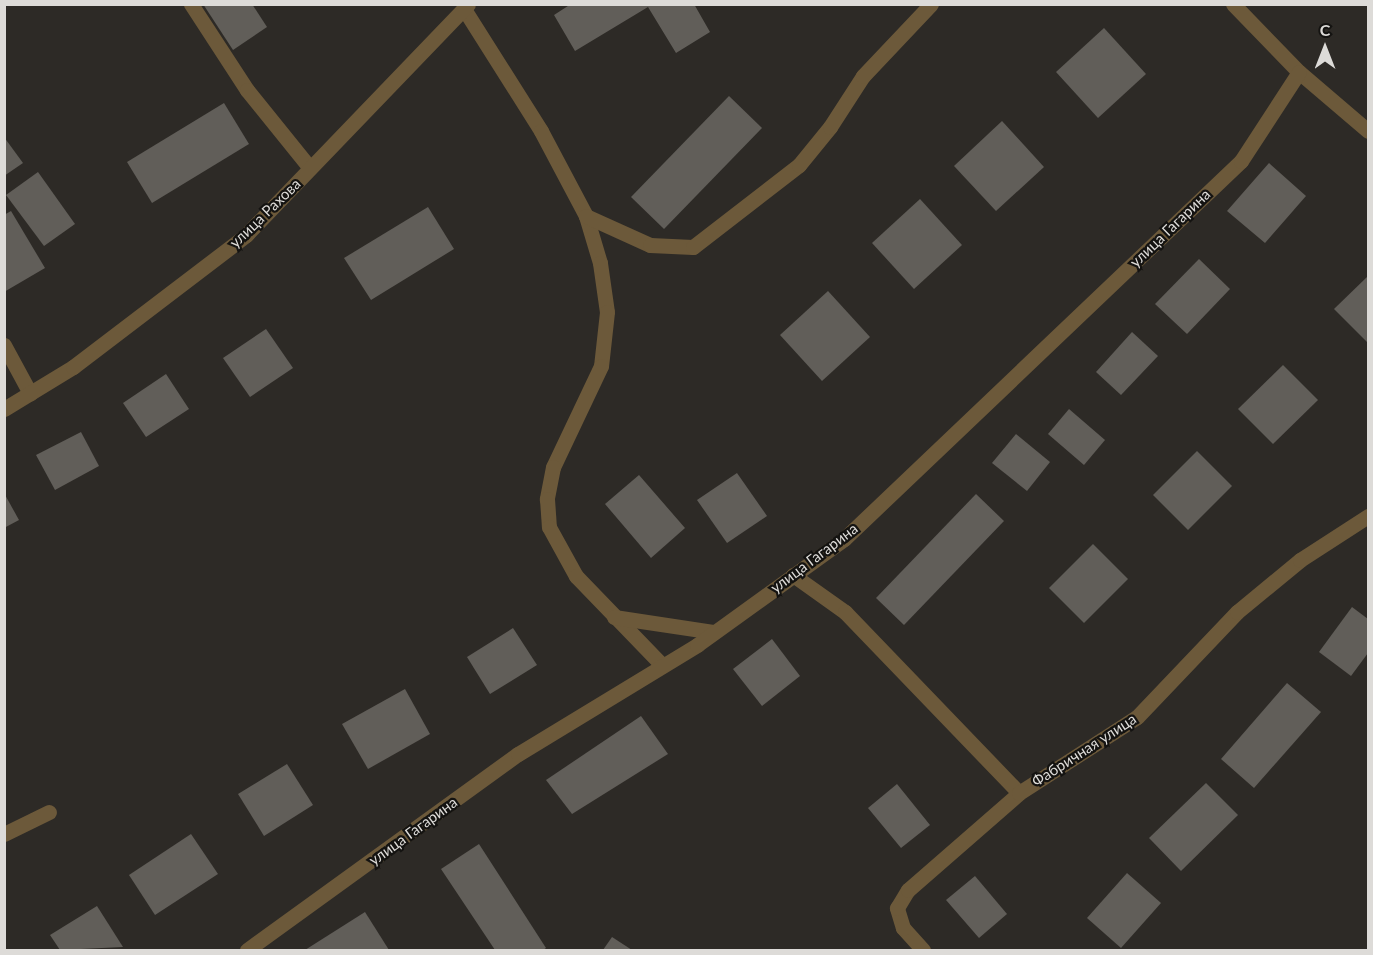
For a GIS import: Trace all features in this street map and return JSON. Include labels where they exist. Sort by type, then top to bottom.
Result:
[{"type":"street","points":[[191,4],[247,90],[310,168]]},
{"type":"street","points":[[586,216],[650,245],[693,247],[799,165],[830,127],[862,76],[931,4]]},
{"type":"street","points":[[1233,4],[1299,72],[1368,131]]},
{"type":"street","points":[[466,7],[541,131],[586,216],[600,263],[606,312],[601,366],[553,467],[548,509],[549,527],[576,576],[661,664]]},
{"type":"street","name":"улица Рахова","points":[[4,409],[73,367],[246,235],[466,7]]},
{"type":"street","name":"улица Гагарина","points":[[247,951],[518,754],[713,632],[844,539],[1241,161],[1299,72]]},
{"type":"street","points":[[4,345],[30,393]]},
{"type":"street","name":"Фабричная улица","points":[[923,951],[903,928],[897,908],[908,890],[1019,793],[1137,717],[1237,612],[1300,560],[1368,516]]},
{"type":"street","points":[[793,575],[845,612],[1019,793]]},
{"type":"street","points":[[614,617],[713,632]]},
{"type":"street","points":[[4,834],[49,812]]},
{"type":"building","points":[[203,4],[252,4],[267,27],[233,50]]},
{"type":"building","points":[[571,4],[694,4],[710,32],[676,53],[648,7],[575,51],[554,15]]},
{"type":"building","points":[[1104,28],[1146,74],[1098,118],[1056,72]]},
{"type":"building","points":[[729,96],[762,128],[664,229],[631,197]]},
{"type":"building","points":[[224,103],[249,144],[152,203],[127,162]]},
{"type":"building","points":[[1002,121],[1044,167],[996,211],[954,166]]},
{"type":"building","points":[[4,137],[23,163],[4,176]]},
{"type":"building","points":[[1269,163],[1306,196],[1265,243],[1227,211]]},
{"type":"building","points":[[38,172],[75,224],[44,246],[6,195]]},
{"type":"building","points":[[920,199],[962,245],[914,289],[872,243]]},
{"type":"building","points":[[428,207],[454,249],[371,300],[344,258]]},
{"type":"building","points":[[11,211],[45,268],[4,292],[4,215]]},
{"type":"building","points":[[1199,259],[1230,289],[1187,334],[1155,304]]},
{"type":"building","points":[[1368,276],[1368,343],[1334,309]]},
{"type":"building","points":[[828,291],[870,337],[822,381],[780,335]]},
{"type":"building","points":[[266,329],[293,368],[250,397],[223,358]]},
{"type":"building","points":[[1132,332],[1158,356],[1121,395],[1096,372]]},
{"type":"building","points":[[1283,365],[1318,400],[1273,444],[1238,409]]},
{"type":"building","points":[[166,374],[189,409],[146,437],[123,403]]},
{"type":"building","points":[[1069,409],[1105,440],[1084,465],[1048,434]]},
{"type":"building","points":[[81,432],[99,466],[55,490],[36,455]]},
{"type":"building","points":[[1016,434],[1050,462],[1027,491],[992,463]]},
{"type":"building","points":[[1197,451],[1232,486],[1188,530],[1153,495]]},
{"type":"building","points":[[737,473],[767,516],[727,543],[697,500]]},
{"type":"building","points":[[639,475],[685,528],[651,558],[605,504]]},
{"type":"building","points":[[4,493],[19,520],[4,528]]},
{"type":"building","points":[[976,494],[1004,521],[904,625],[876,598]]},
{"type":"building","points":[[1093,544],[1128,579],[1084,623],[1049,588]]},
{"type":"building","points":[[1352,607],[1368,619],[1368,653],[1351,676],[1319,652]]},
{"type":"building","points":[[513,628],[537,665],[490,694],[467,657]]},
{"type":"building","points":[[772,639],[800,676],[762,706],[733,669]]},
{"type":"building","points":[[1287,683],[1321,712],[1254,788],[1221,759]]},
{"type":"building","points":[[405,689],[430,734],[368,769],[342,724]]},
{"type":"building","points":[[641,716],[668,754],[572,814],[546,780]]},
{"type":"building","points":[[287,764],[313,805],[264,836],[238,794]]},
{"type":"building","points":[[1206,783],[1238,815],[1181,871],[1149,838]]},
{"type":"building","points":[[897,784],[930,825],[901,848],[868,808]]},
{"type":"building","points":[[191,834],[218,874],[155,915],[129,875]]},
{"type":"building","points":[[479,844],[546,948],[543,950],[495,950],[441,869]]},
{"type":"building","points":[[1127,873],[1161,903],[1121,948],[1087,918]]},
{"type":"building","points":[[975,876],[1007,914],[979,938],[946,900]]},
{"type":"building","points":[[97,906],[123,947],[60,950],[50,935]]},
{"type":"building","points":[[365,912],[389,950],[305,950]]},
{"type":"building","points":[[612,937],[632,950],[603,950]]}]
